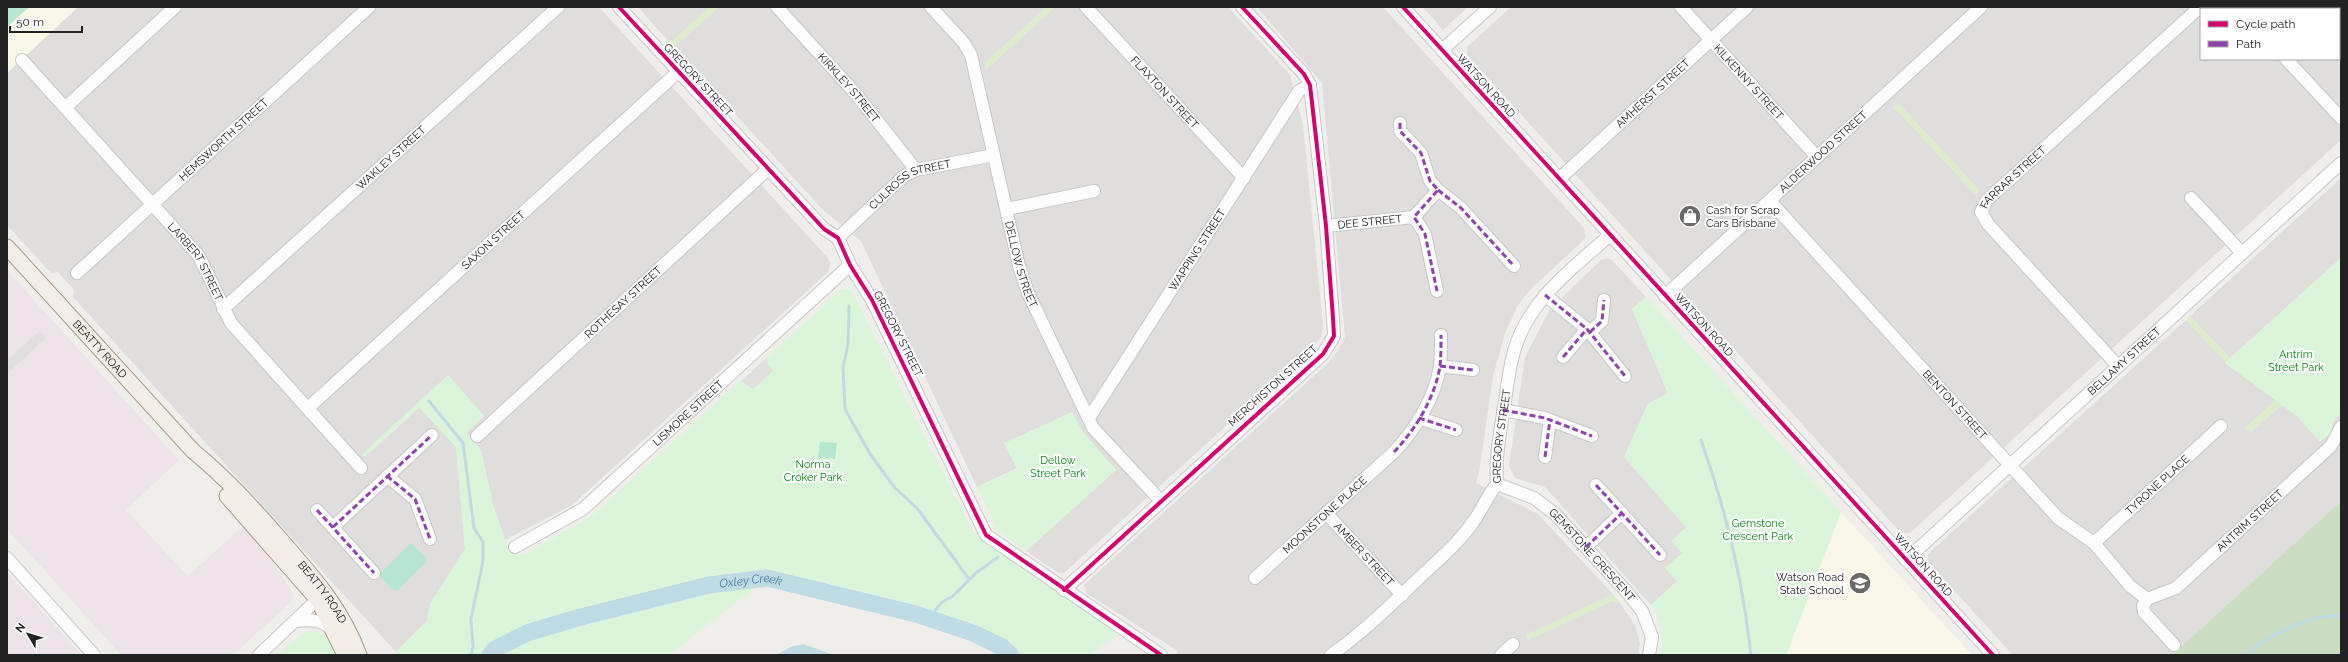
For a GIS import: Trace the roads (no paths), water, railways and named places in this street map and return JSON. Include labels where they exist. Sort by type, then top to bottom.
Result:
[{"type":"main road","name":"BEATTY ROAD","points":[[7,247],[193,451],[213,467],[250,506],[322,596],[342,618],[359,655]]},
{"type":"main road","name":"BEATTY ROAD","points":[[322,596],[335,632],[346,655]]},
{"type":"street","points":[[66,107],[176,7]]},
{"type":"street","name":"HEMSWORTH STREET","points":[[77,272],[370,7]]},
{"type":"street","name":"WAKLEY STREET","points":[[223,309],[558,7]]},
{"type":"street","name":"GREGORY STREET","points":[[619,7],[824,229],[838,238],[850,265],[872,300],[986,535],[1064,590],[1161,655]]},
{"type":"street","name":"KIRKLEY STREET","points":[[777,7],[856,94],[916,170]]},
{"type":"street","name":"DELLOW STREET","points":[[931,7],[968,48],[976,74],[1019,266],[1028,292],[1093,428],[1160,500]]},
{"type":"street","name":"FLAXTON STREET","points":[[1086,7],[1244,178]]},
{"type":"street","name":"MERCHISTON STREET","points":[[1064,590],[1160,500],[1323,354],[1334,336],[1326,226],[1310,85],[1304,74],[1242,7]]},
{"type":"street","name":"WATSON ROAD","points":[[1403,7],[1993,655]]},
{"type":"street","points":[[1442,50],[1490,7]]},
{"type":"street","name":"KILKENNY STREET","points":[[1681,7],[1817,157]]},
{"type":"street","name":"AMHERST STREET","points":[[1558,179],[1747,7]]},
{"type":"street","name":"ALDERWOOD STREET","points":[[1665,296],[1981,7]]},
{"type":"street","name":"FARRAR STREET","points":[[2118,366],[1988,224],[1981,212],[1988,200],[2200,7]]},
{"type":"street","name":"LARBERT STREET","points":[[22,60],[199,256],[231,323],[361,468]]},
{"type":"street","points":[[2287,60],[2341,118]]},
{"type":"street","name":"SAXON STREET","points":[[308,408],[678,72]]},
{"type":"street","name":"WAPPING STREET","points":[[1089,418],[1300,91],[1310,85]]},
{"type":"street","points":[[1400,123],[1400,132],[1421,153],[1430,181],[1438,190],[1461,208],[1514,266]]},
{"type":"street","name":"CULROSS STREET","points":[[838,238],[904,176],[916,170],[994,155]]},
{"type":"street","name":"BELLAMY STREET","points":[[1906,560],[2341,163]]},
{"type":"street","name":"ROTHESAY STREET","points":[[477,436],[768,169]]},
{"type":"street","points":[[1437,291],[1425,234],[1414,217],[1438,190]]},
{"type":"street","points":[[1007,209],[1094,191]]},
{"type":"street","points":[[2191,198],[2242,253]]},
{"type":"street","name":"BENTON STREET","points":[[1770,200],[2058,518],[2094,543],[2130,586],[2147,599]]},
{"type":"street","name":"DEE STREET","points":[[1326,226],[1414,217]]},
{"type":"street","name":"GREGORY STREET","points":[[1331,655],[1350,641],[1402,594],[1452,547],[1474,522],[1486,496],[1497,484],[1496,464],[1503,410],[1515,347],[1528,318],[1545,295],[1610,235]]},
{"type":"street","name":"LISMORE STREET","points":[[515,547],[584,509],[850,265]]},
{"type":"street","points":[[1545,295],[1588,330],[1625,376]]},
{"type":"street","points":[[1563,357],[1588,330],[1602,321],[1604,300]]},
{"type":"street","name":"MOONSTONE PLACE","points":[[1255,578],[1394,452],[1413,431],[1434,387],[1440,366],[1441,335]]},
{"type":"street","points":[[1440,366],[1473,370]]},
{"type":"street","points":[[1503,410],[1550,420],[1592,436]]},
{"type":"street","points":[[1419,418],[1456,430]]},
{"type":"street","points":[[1545,457],[1550,420]]},
{"type":"street","name":"TYRONE PLACE","points":[[2094,543],[2221,426]]},
{"type":"street","name":"ANTRIM STREET","points":[[2147,599],[2176,588],[2331,446],[2341,427]]},
{"type":"street","points":[[332,527],[432,435]]},
{"type":"street","points":[[388,476],[415,499],[430,539]]},
{"type":"street","name":"GEMSTONE CRESCENT","points":[[1497,484],[1534,498],[1555,514],[1586,547],[1642,611],[1652,637],[1650,655]]},
{"type":"street","points":[[1596,485],[1660,555]]},
{"type":"street","points":[[317,510],[374,574]]},
{"type":"street","name":"AMBER STREET","points":[[1326,513],[1402,594]]},
{"type":"street","points":[[1586,547],[1622,513]]},
{"type":"street","points":[[7,558],[94,655]]},
{"type":"street","points":[[259,655],[322,596]]},
{"type":"street","points":[[2147,599],[2143,606],[2144,612],[2174,645]]},
{"type":"street","points":[[297,621],[311,619],[324,622],[335,632]]},
{"type":"street","points":[[1501,655],[1513,644]]},
{"type":"water","points":[[803,644],[834,655],[776,655],[791,647]]},
{"type":"waterway","points":[[849,306],[848,345],[843,367],[845,409],[870,454],[895,488],[917,508],[969,579]]},
{"type":"waterway","points":[[429,401],[463,443],[474,528],[483,542],[483,561],[471,619],[473,647],[471,655]]},
{"type":"waterway","points":[[1701,440],[1726,519],[1748,627],[1751,655]]},
{"type":"waterway","points":[[929,618],[942,602],[953,596],[976,573],[998,557]]},
{"type":"waterway","name":"Oxley Creek","points":[[490,655],[495,649],[527,633],[577,618],[709,585],[767,578],[916,614],[973,633],[1002,647],[1011,655]]},
{"type":"waterway","points":[[2247,655],[2266,640],[2291,627],[2317,618],[2341,616]]},
{"type":"place","name":"Cash for Scrap Cars Brisbane","points":[[1690,216]]},
{"type":"place","name":"Watson Road State School","points":[[1860,583]]},
{"type":"park label","name":"Antrim Street Park","points":[[2296,360]]},
{"type":"park label","name":"Dellow Street Park","points":[[1058,466]]},
{"type":"park label","name":"Norma Croker Park","points":[[813,470]]},
{"type":"park label","name":"Gemstone Crescent Park","points":[[1758,529]]}]
